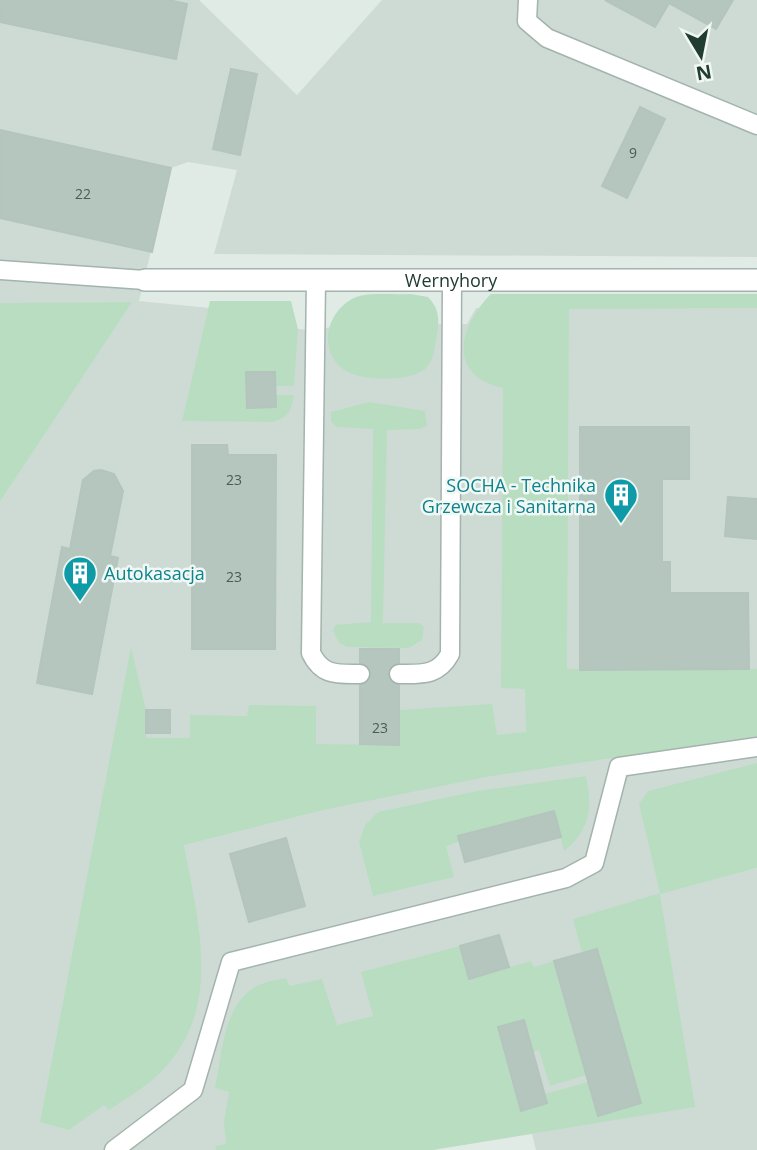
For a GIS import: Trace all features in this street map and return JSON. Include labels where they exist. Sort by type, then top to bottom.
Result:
[{"type":"street","name":"Wernyhory","points":[[145,280],[757,281]]},
{"type":"lane","points":[[528,0],[527,21],[547,38],[757,125]]},
{"type":"lane","points":[[0,271],[145,280]]},
{"type":"lane","points":[[316,280],[311,653],[317,665],[330,674],[360,674]]},
{"type":"lane","points":[[399,674],[430,674],[444,666],[450,654],[452,280]]},
{"type":"lane","points":[[114,1150],[194,1090],[231,962],[566,878],[594,863],[619,767],[757,747]]},
{"type":"shaded area","points":[[0,0],[199,0],[297,95],[382,0],[757,0],[757,257],[214,254],[237,170],[188,162],[171,168],[139,301],[210,308],[270,308],[297,329],[315,330],[431,308],[438,324],[467,324],[476,308],[757,308],[757,785],[660,893],[757,868],[757,1150],[536,1150],[532,1134],[432,1150],[0,1150],[0,502],[131,302],[0,304]]},
{"type":"green space","points":[[410,294],[428,297],[438,314],[434,353],[424,370],[407,377],[373,378],[353,374],[337,363],[328,343],[328,332],[338,311],[346,303],[356,297],[368,295]]},
{"type":"green space","points":[[491,294],[757,294],[757,308],[569,309],[567,669],[757,669],[757,736],[486,777],[323,810],[184,845],[195,904],[201,963],[200,992],[193,1020],[181,1047],[161,1072],[109,1110],[104,1105],[69,1130],[40,1122],[131,647],[146,710],[146,738],[190,738],[190,715],[247,716],[249,705],[316,706],[316,744],[399,745],[399,710],[492,704],[497,735],[526,732],[525,689],[501,688],[503,388],[485,382],[473,373],[466,362],[464,349],[471,321]]},
{"type":"green space","points":[[210,301],[291,301],[298,329],[294,386],[275,386],[274,372],[246,373],[247,408],[275,407],[275,395],[294,395],[290,409],[283,418],[273,422],[182,421]]},
{"type":"green space","points":[[132,302],[0,502],[0,303]]},
{"type":"green space","points":[[369,402],[425,411],[427,426],[420,429],[387,430],[383,623],[419,623],[424,627],[422,640],[409,648],[347,647],[339,643],[333,631],[335,625],[371,622],[373,429],[336,427],[331,421],[331,412]]},
{"type":"green space","points":[[757,763],[757,868],[660,894],[695,1107],[432,1150],[216,1150],[215,1146],[226,1144],[224,1121],[229,1092],[215,1088],[223,1045],[231,1016],[247,993],[262,984],[286,978],[290,986],[322,979],[337,1025],[373,1016],[361,972],[460,946],[470,979],[531,961],[534,967],[554,961],[586,1075],[550,1086],[539,1050],[533,1052],[521,1111],[547,1103],[545,1094],[588,1082],[598,1116],[641,1104],[582,953],[573,919],[660,893],[639,804],[648,791]]},
{"type":"green space","points":[[586,776],[589,798],[587,818],[579,835],[564,851],[554,811],[446,846],[454,877],[373,896],[359,842],[365,825],[378,812],[477,791]]},
{"type":"building","points":[[0,0],[169,0],[187,4],[176,59],[0,22]]},
{"type":"building","points":[[605,0],[733,0],[716,29],[669,3],[655,27]]},
{"type":"building","points":[[231,69],[257,74],[240,155],[213,149]]},
{"type":"building","points":[[640,107],[665,119],[627,198],[602,186]]},
{"type":"building","points":[[0,130],[171,168],[152,252],[0,218]]},
{"type":"building","points":[[246,372],[275,372],[276,407],[247,408]]},
{"type":"building","name":"SOCHA - Technika Grzewcza i Sanitarna","points":[[580,427],[689,427],[689,479],[662,479],[662,562],[670,562],[670,593],[748,593],[749,669],[580,670]]},
{"type":"building","points":[[192,445],[227,445],[228,455],[276,455],[275,649],[192,649]]},
{"type":"building","name":"Autokasacja","points":[[94,471],[114,474],[123,491],[110,556],[118,558],[92,694],[37,683],[62,547],[70,549],[83,480]]},
{"type":"building","points":[[728,497],[757,499],[757,539],[725,536]]},
{"type":"building","points":[[360,649],[399,649],[399,663],[393,665],[388,673],[390,680],[399,685],[399,745],[360,744],[360,685],[366,683],[371,675],[369,668],[360,663]]},
{"type":"building","points":[[146,710],[170,710],[170,733],[146,733]]},
{"type":"building","points":[[554,811],[561,837],[465,862],[458,836]]},
{"type":"building","points":[[286,838],[305,906],[249,922],[230,854]]},
{"type":"building","points":[[499,935],[509,967],[469,979],[460,946]]},
{"type":"building","points":[[597,949],[641,1103],[598,1116],[554,961]]},
{"type":"building","points":[[524,1020],[547,1103],[521,1111],[498,1027]]},
{"type":"place","name":"SOCHA - Technika Grzewcza i Sanitarna","points":[[621,525]]},
{"type":"place","name":"Autokasacja","points":[[80,603]]}]
